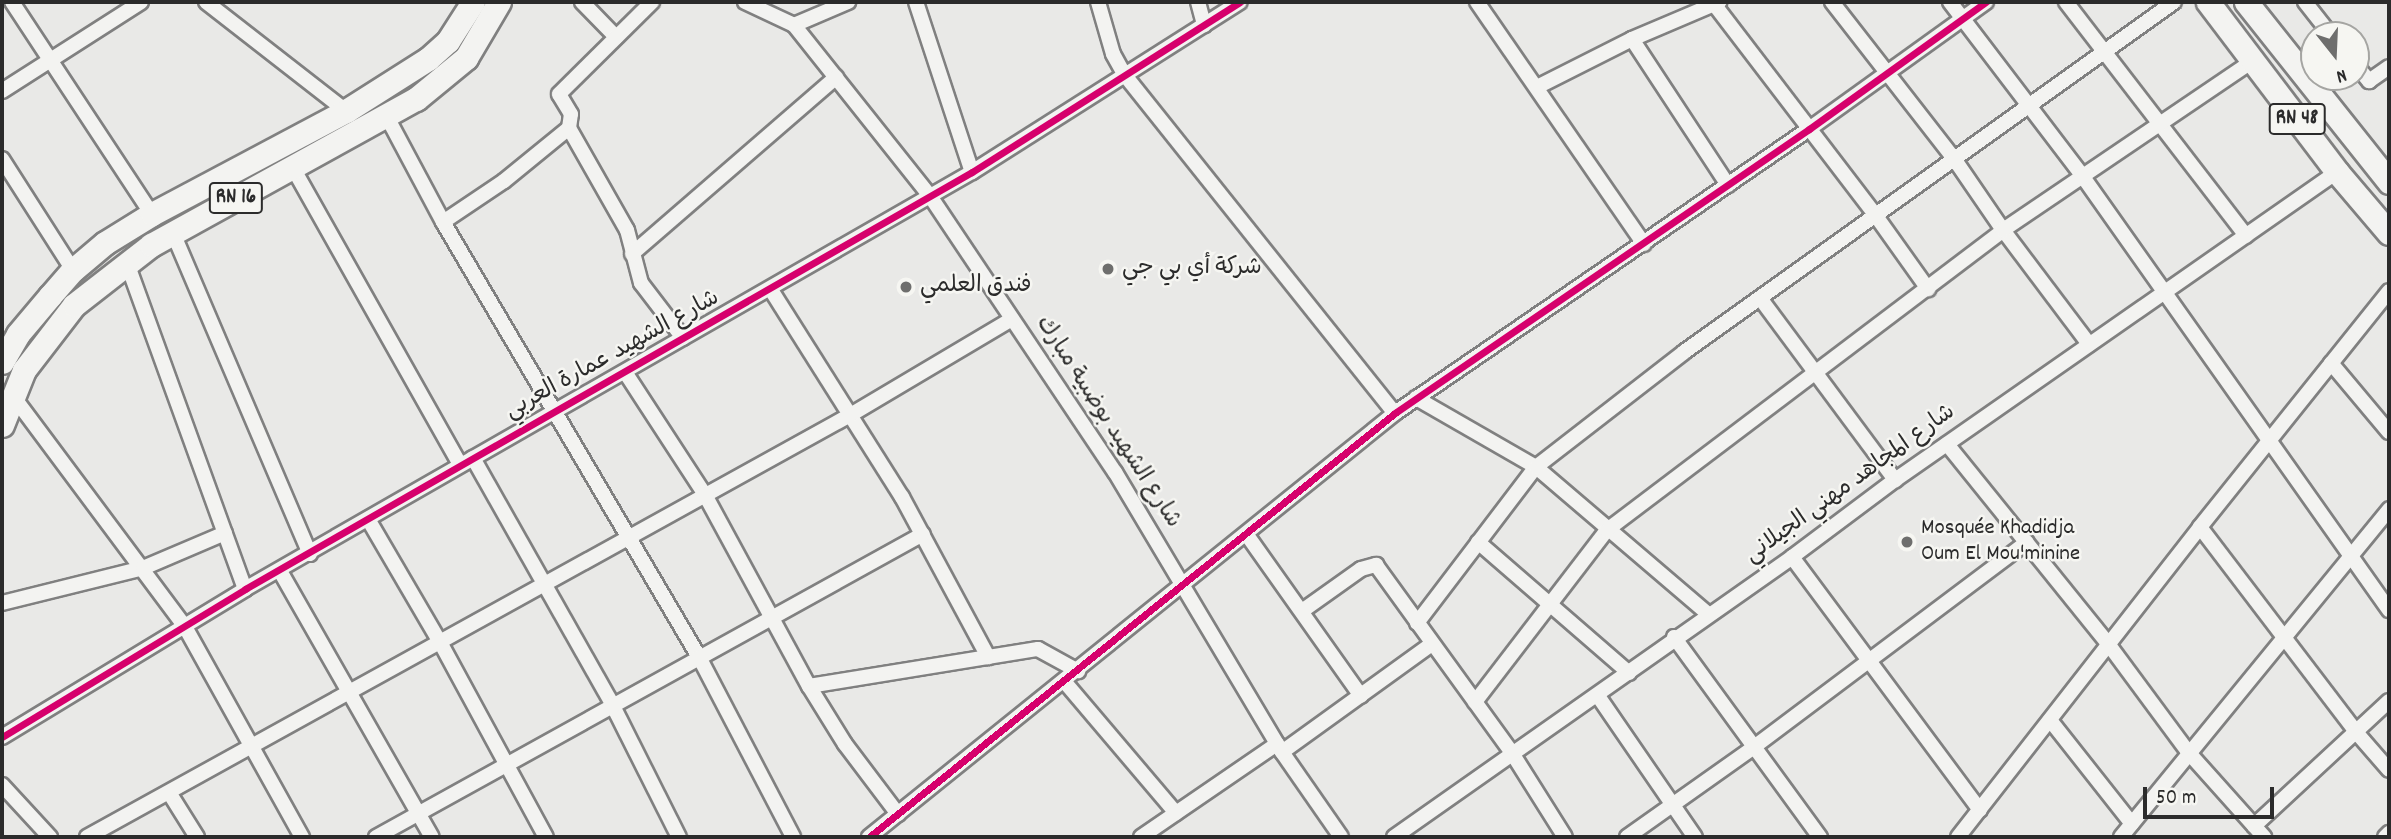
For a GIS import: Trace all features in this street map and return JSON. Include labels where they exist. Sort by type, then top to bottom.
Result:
[{"type":"main road","name":"RN 16","points":[[4,352],[73,270],[105,243],[152,214],[346,111],[428,59],[449,41],[473,2]]},
{"type":"main road","name":"RN 16","points":[[2,425],[24,370],[74,305],[127,263],[173,233],[416,99],[466,58],[499,2]]},
{"type":"main road","name":"RN 48","points":[[2208,2],[2337,172],[2389,233]]},
{"type":"main road","name":"RN 48","points":[[2246,2],[2389,183]]},
{"type":"street","points":[[12,2],[152,214]]},
{"type":"street","points":[[2,91],[141,2]]},
{"type":"street","points":[[206,2],[346,111]]},
{"type":"street","points":[[582,2],[616,37]]},
{"type":"street","points":[[652,2],[559,94],[571,114],[569,128],[627,230],[641,283],[683,338]]},
{"type":"street","name":"شارع الشهيد بوضبية مبارك","points":[[749,2],[794,25],[930,195],[1115,472],[1280,748],[1340,837]]},
{"type":"street","points":[[794,25],[848,2]]},
{"type":"street","points":[[916,2],[972,172]]},
{"type":"street","points":[[1098,2],[1113,54],[1124,74],[1395,414]]},
{"type":"street","points":[[1198,2],[1204,25]]},
{"type":"street","name":"شارع الشهيد عمارة العربي","points":[[2,737],[184,625],[310,554],[552,410],[771,290],[972,172],[1240,2]]},
{"type":"street","points":[[1477,2],[1644,244]]},
{"type":"street","points":[[1832,2],[1955,160],[2003,230],[2089,344]]},
{"type":"street","points":[[1950,2],[2081,174],[2389,610]]},
{"type":"street","points":[[869,837],[1416,398],[1644,244],[1888,74],[1986,2]]},
{"type":"street","points":[[2066,2],[2161,122],[2246,236]]},
{"type":"street","points":[[1417,623],[1535,467],[1684,352],[2174,2]]},
{"type":"street","points":[[2305,2],[2321,21]]},
{"type":"street","points":[[1537,86],[1632,39],[1716,3],[1928,289]]},
{"type":"street","points":[[1632,39],[1728,185]]},
{"type":"street","points":[[1475,702],[1607,530],[2003,230],[2081,174],[2253,61]]},
{"type":"street","points":[[2370,80],[2389,67]]},
{"type":"street","points":[[632,254],[836,77]]},
{"type":"street","points":[[387,117],[443,222],[699,657],[793,837]]},
{"type":"street","points":[[443,222],[504,181],[569,128]]},
{"type":"street","points":[[2,159],[73,270]]},
{"type":"street","points":[[293,168],[467,461],[543,582],[612,704],[675,836]]},
{"type":"street","name":"شارع المجاهد مهني الجيلاني","points":[[1394,837],[1598,696],[1674,637],[1792,557],[1895,480],[2337,172]]},
{"type":"street","points":[[173,233],[310,554]]},
{"type":"street","points":[[127,263],[245,589]]},
{"type":"street","points":[[771,290],[852,414],[923,534],[988,657]]},
{"type":"street","points":[[1958,837],[2200,527],[2389,291]]},
{"type":"street","points":[[1760,298],[1895,480]]},
{"type":"street","points":[[87,837],[252,748],[543,582],[852,414],[1012,319]]},
{"type":"street","points":[[2331,363],[2389,432]]},
{"type":"street","points":[[625,372],[704,493],[809,686],[845,744],[898,814]]},
{"type":"street","points":[[13,396],[184,625],[302,837]]},
{"type":"street","points":[[1416,398],[1535,467],[1708,614]]},
{"type":"street","points":[[1947,444],[2109,645],[2189,753],[2264,837]]},
{"type":"street","points":[[2121,837],[2389,509]]},
{"type":"street","points":[[368,519],[440,642],[546,837]]},
{"type":"street","points":[[2200,527],[2356,732],[2389,770]]},
{"type":"street","points":[[2,603],[143,568],[225,533]]},
{"type":"street","points":[[376,837],[923,534]]},
{"type":"street","points":[[1247,535],[1361,696]]},
{"type":"street","points":[[1478,542],[1547,605],[1629,673]]},
{"type":"street","points":[[1627,837],[1870,662],[2026,542]]},
{"type":"street","points":[[1792,557],[1980,810]]},
{"type":"street","points":[[1302,611],[1361,569],[1376,565],[1512,753],[1565,837]]},
{"type":"street","points":[[280,570],[432,837]]},
{"type":"street","points":[[1674,637],[1820,837]]},
{"type":"street","points":[[1141,837],[1361,696],[1432,644]]},
{"type":"street","points":[[809,686],[1038,649],[1078,671]]},
{"type":"street","points":[[1065,681],[1176,813]]},
{"type":"street","points":[[1598,696],[1695,837]]},
{"type":"street","points":[[2254,826],[2389,701]]},
{"type":"street","points":[[2050,720],[2132,824]]},
{"type":"street","points":[[2,785],[50,837]]},
{"type":"street","points":[[170,793],[197,837]]},
{"type":"street","points":[[2385,837],[2389,833]]},
{"type":"cycle path","points":[[2,737],[245,589],[972,172],[1240,2]]},
{"type":"cycle path","points":[[869,837],[1395,413],[1809,129],[1986,2]]},
{"type":"place","name":"شركة أي بي جي","points":[[1108,269]]},
{"type":"place","name":"فندق العلمي","points":[[906,287]]},
{"type":"place","name":"Mosquée Khadidja Oum El Mou'minine","points":[[1907,542]]}]
